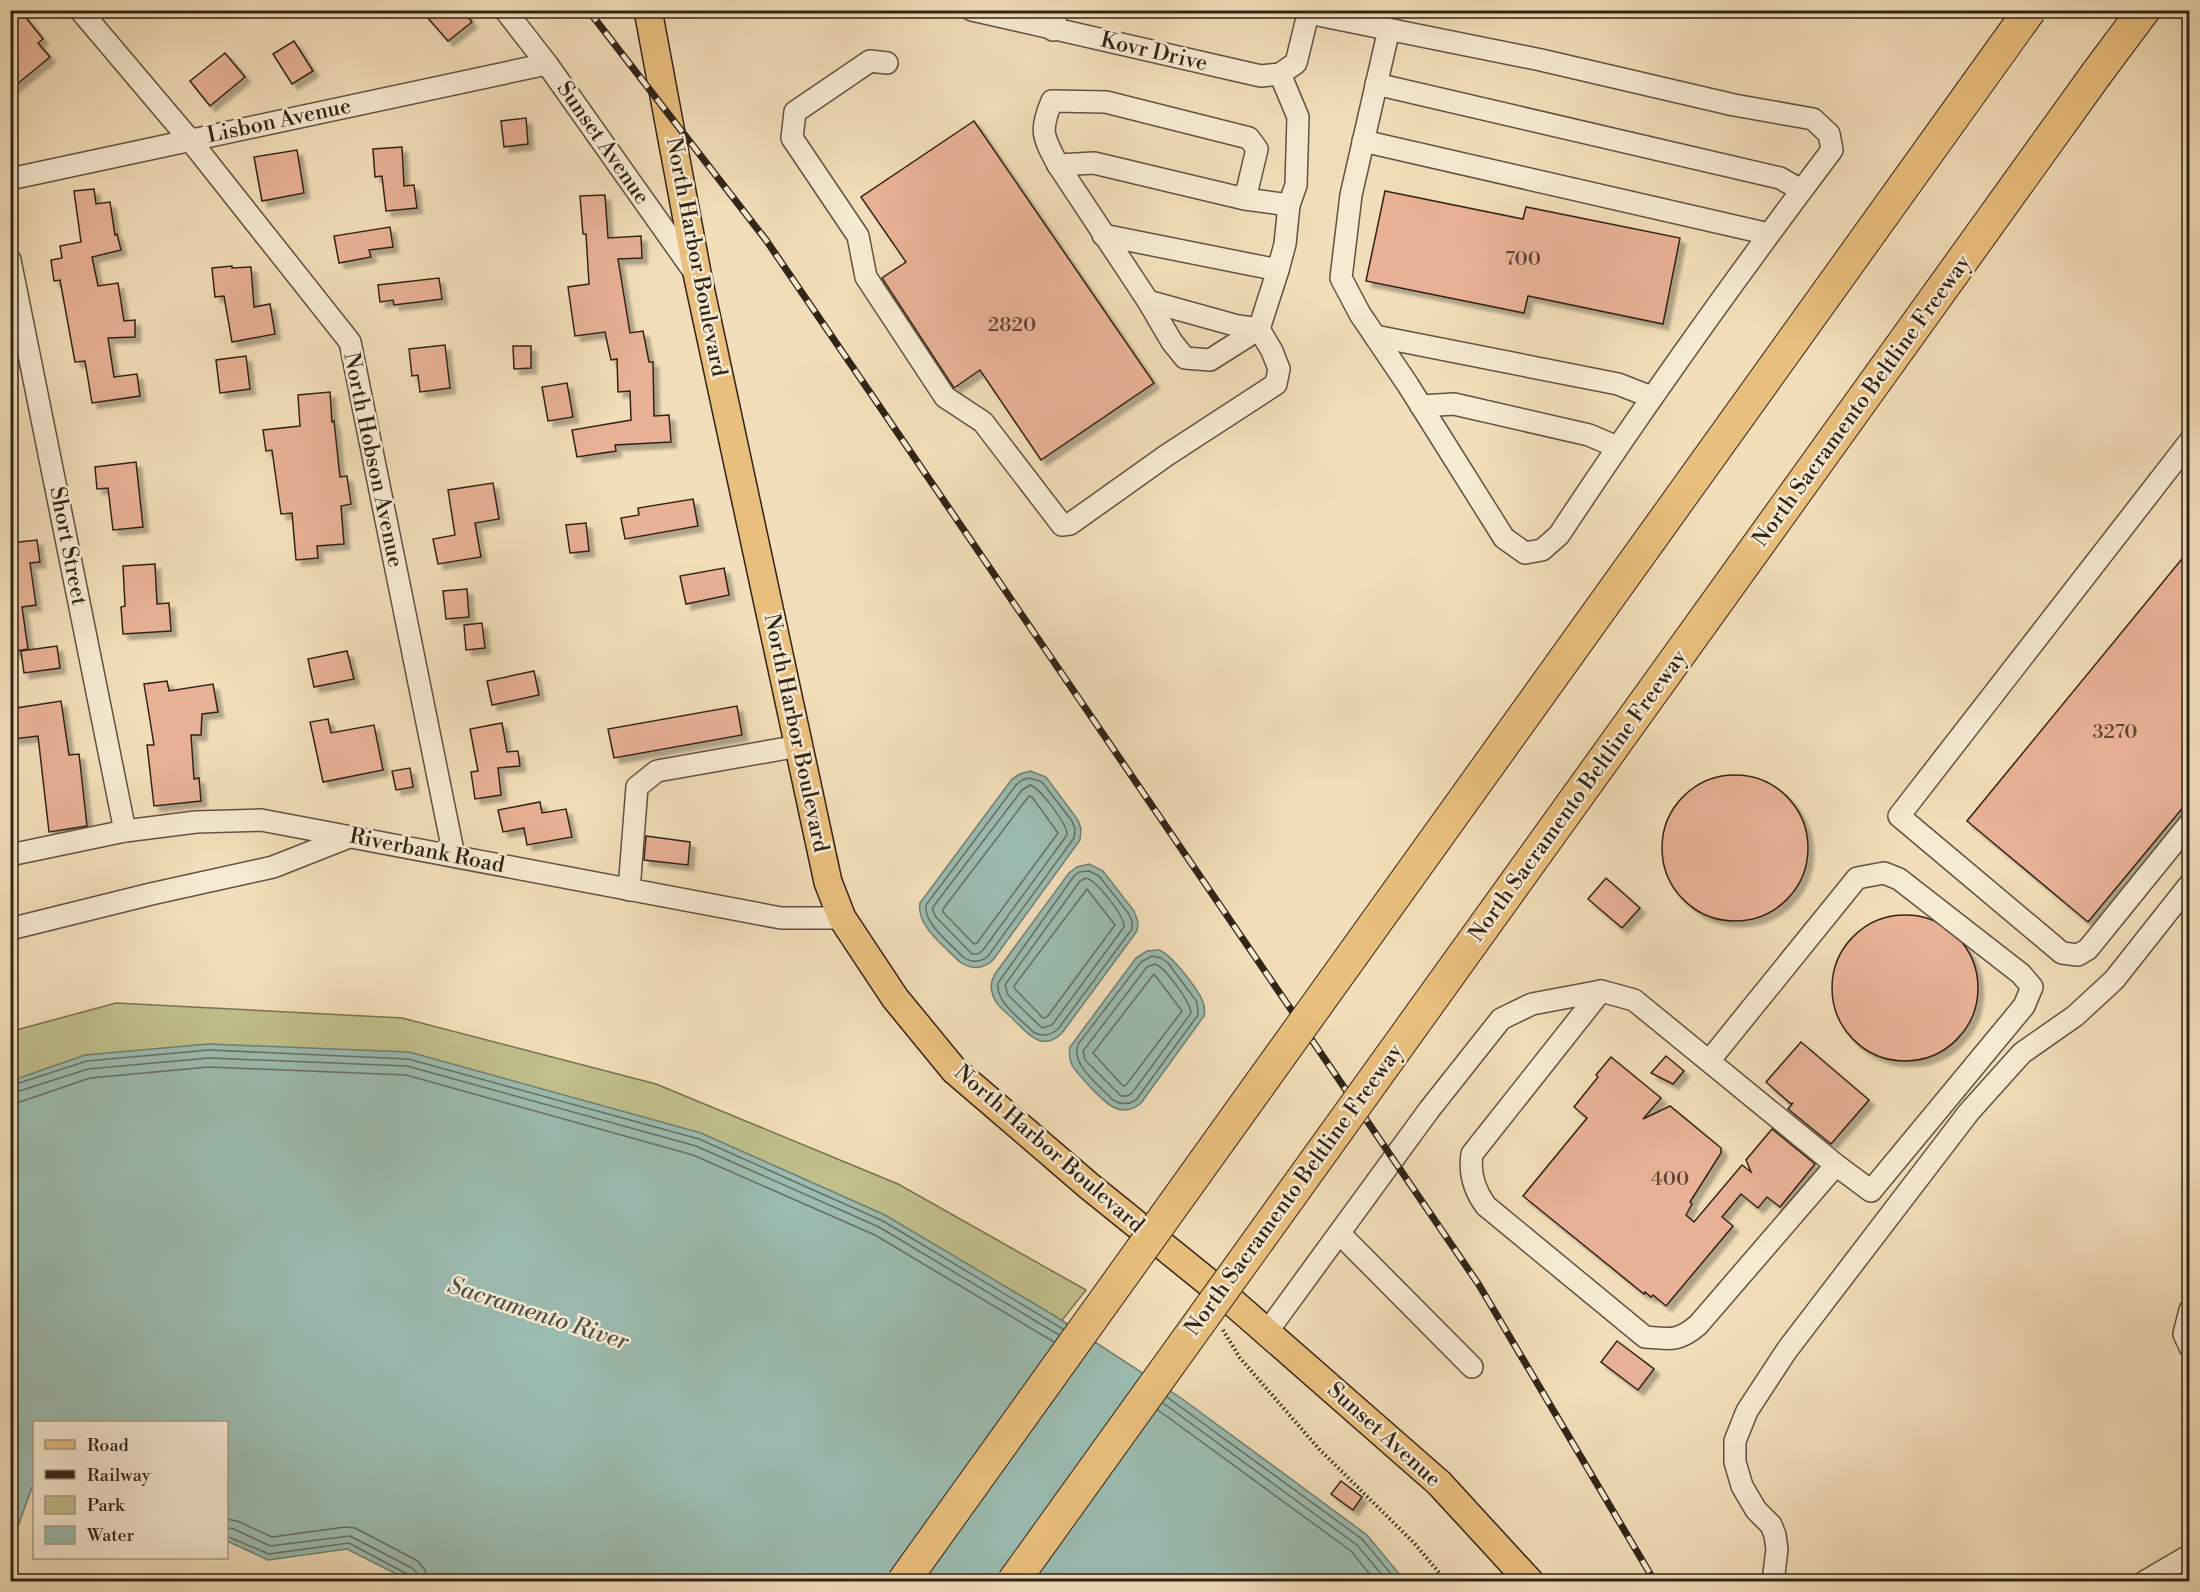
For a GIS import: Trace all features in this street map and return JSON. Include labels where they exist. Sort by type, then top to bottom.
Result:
[{"type":"highway","points":[[903,1581],[2030,10]]},
{"type":"highway","name":"North Sacramento Beltline Freeway","points":[[1013,1581],[2144,10]]},
{"type":"main road","name":"North Harbor Boulevard","points":[[648,10],[699,278],[828,882],[842,918],[895,998],[954,1070],[1089,1186],[1228,1299]]},
{"type":"main road","name":"Sunset Avenue","points":[[1228,1299],[1439,1483],[1530,1581]]},
{"type":"street","name":"North Hobson Avenue","points":[[80,10],[190,140],[350,342],[454,856]]},
{"type":"street","name":"Sunset Avenue","points":[[505,10],[547,64],[699,278]]},
{"type":"street","name":"Kovr Drive","points":[[973,11],[1055,20],[1261,76],[1288,69]]},
{"type":"street","points":[[1245,199],[1257,149],[1249,138],[1106,102],[1052,101],[1044,120],[1044,140],[1058,165],[1148,301],[1172,342],[1185,358],[1210,360],[1259,329],[1278,270],[1285,244],[1289,206],[1296,185],[1298,117],[1288,69],[1308,12],[1540,60],[1734,105],[1813,119],[1829,134],[1832,150],[1768,234],[1651,397],[1559,535],[1542,550],[1525,553],[1504,538],[1422,406],[1360,314],[1341,278],[1351,195],[1389,29]]},
{"type":"street","points":[[887,63],[870,62],[795,112],[792,138],[858,236],[866,277],[945,397],[983,422],[1062,525],[1070,524],[1167,454],[1276,384],[1280,369],[1259,329]]},
{"type":"street","name":"Lisbon Avenue","points":[[10,179],[547,64]]},
{"type":"street","points":[[1376,84],[1780,178],[1801,190]]},
{"type":"street","points":[[1363,141],[1768,234]]},
{"type":"street","points":[[1058,165],[1094,163],[1245,199],[1289,206]]},
{"type":"street","points":[[1103,236],[1278,270]]},
{"type":"street","name":"Short Street","points":[[10,260],[125,831]]},
{"type":"street","points":[[1148,301],[1238,326],[1259,329]]},
{"type":"street","points":[[1375,336],[1618,384],[1651,397]]},
{"type":"street","points":[[1422,406],[1454,404],[1589,435],[1617,447]]},
{"type":"street","points":[[2190,441],[1899,816],[2062,953],[2078,955],[2088,949],[2190,823]]},
{"type":"street","points":[[629,890],[637,787],[642,782],[657,771],[799,746]]},
{"type":"street","name":"Riverbank Road","points":[[10,855],[125,831],[196,822],[261,820],[781,918],[842,918]]},
{"type":"street","points":[[10,929],[273,867],[350,836]]},
{"type":"street","points":[[1267,1332],[1430,1110],[1501,1019],[1532,1004],[1602,992],[1634,1000],[1836,1165],[1871,1191],[2024,1006],[2032,987],[2021,974],[1899,879],[1884,873],[1857,878],[1709,1061]]},
{"type":"street","points":[[1773,1581],[1777,1549],[1775,1535],[1771,1525],[1756,1510],[1742,1486],[1735,1462],[1735,1441],[1747,1411],[1787,1350],[1975,1105],[2022,1053],[2075,1016],[2114,980],[2190,884]]},
{"type":"street","points":[[1602,992],[1472,1154],[1470,1168],[1476,1193],[1486,1206],[1645,1337],[1668,1339],[1685,1336],[1698,1325],[1836,1165]]},
{"type":"street","points":[[1340,1234],[1472,1367]]},
{"type":"street","points":[[2190,1310],[2184,1334],[2190,1347]]},
{"type":"street","points":[[2144,1581],[2190,1555]]},
{"type":"path","points":[[1220,1324],[1240,1358],[1319,1449],[1414,1543],[1447,1581]]},
{"type":"green space","points":[[116,1003],[402,1018],[656,1084],[898,1184],[1086,1290],[1048,1338],[11,1081],[11,1034],[20,1029]]},
{"type":"water","points":[[1030,771],[1046,777],[1078,820],[1081,829],[1080,840],[993,960],[981,967],[969,966],[960,962],[933,936],[922,920],[920,903],[1012,779]]},
{"type":"water","points":[[1089,864],[1103,871],[1134,911],[1138,922],[1137,931],[1062,1033],[1055,1039],[1041,1041],[1029,1035],[1000,1006],[993,996],[992,983],[995,974],[1069,873],[1077,867]]},
{"type":"water","points":[[1159,950],[1177,965],[1196,989],[1204,1004],[1204,1016],[1141,1103],[1128,1110],[1122,1110],[1110,1105],[1085,1082],[1072,1065],[1070,1047],[1136,958],[1147,951]]},
{"type":"water","name":"Sacramento River","points":[[209,1044],[409,1052],[701,1133],[885,1215],[1055,1316],[1181,1398],[1367,1535],[1405,1581],[410,1581],[347,1549],[268,1560],[228,1541],[228,1421],[33,1421],[33,1485],[17,1529],[11,1554],[11,1081],[85,1055]]},
{"type":"building","points":[[10,10],[20,10],[43,39],[38,43],[50,57],[10,90]]},
{"type":"building","points":[[435,10],[462,10],[472,22],[448,41],[427,17]]},
{"type":"building","points":[[294,41],[313,71],[292,84],[273,54]]},
{"type":"building","points":[[225,53],[245,77],[210,106],[190,81]]},
{"type":"building","points":[[526,118],[528,144],[504,147],[501,121]]},
{"type":"building","points":[[974,121],[1154,383],[1041,460],[980,370],[954,388],[882,278],[906,262],[861,197]]},
{"type":"building","points":[[402,147],[404,186],[414,185],[417,208],[386,211],[382,176],[375,177],[373,149]]},
{"type":"building","points":[[297,150],[304,193],[262,201],[254,157]]},
{"type":"building","points":[[94,189],[96,204],[110,202],[115,235],[117,234],[121,250],[92,257],[98,286],[118,283],[124,321],[135,320],[135,337],[108,338],[114,377],[137,374],[140,396],[92,403],[85,361],[75,362],[60,280],[54,281],[51,260],[62,258],[60,246],[81,242],[74,191]]},
{"type":"building","points":[[1385,191],[1523,219],[1526,207],[1680,238],[1663,324],[1528,296],[1524,313],[1366,281]]},
{"type":"building","points":[[605,195],[608,238],[641,236],[642,258],[618,259],[630,333],[643,331],[649,362],[653,362],[654,416],[669,415],[671,442],[615,445],[616,451],[577,457],[572,430],[631,420],[630,391],[618,392],[617,359],[611,360],[605,332],[575,336],[568,287],[589,284],[586,234],[583,234],[580,196]]},
{"type":"building","points":[[390,227],[393,247],[369,250],[371,257],[339,263],[334,236]]},
{"type":"building","points":[[232,266],[232,268],[251,267],[254,307],[270,304],[275,334],[232,342],[224,296],[215,297],[212,268]]},
{"type":"building","points":[[439,278],[442,299],[394,305],[393,300],[380,302],[378,285]]},
{"type":"building","points":[[445,345],[450,388],[420,392],[418,375],[412,376],[409,349]]},
{"type":"building","points":[[513,346],[531,346],[531,368],[514,369]]},
{"type":"building","points":[[246,356],[250,389],[220,393],[216,360]]},
{"type":"building","points":[[567,383],[573,417],[548,421],[542,387]]},
{"type":"building","points":[[330,392],[340,477],[347,476],[351,504],[341,506],[344,544],[317,546],[318,558],[296,560],[292,513],[281,514],[272,450],[266,451],[263,430],[300,426],[298,395]]},
{"type":"building","points":[[136,462],[143,527],[113,530],[108,488],[97,489],[95,467]]},
{"type":"building","points":[[493,483],[499,519],[475,523],[481,557],[438,564],[433,539],[455,535],[448,490]]},
{"type":"building","points":[[693,499],[698,526],[625,539],[621,518],[639,515],[638,508]]},
{"type":"building","points":[[586,523],[589,551],[570,553],[566,525]]},
{"type":"building","points":[[37,540],[40,562],[30,563],[36,605],[22,607],[28,649],[10,652],[10,543]]},
{"type":"building","points":[[2190,549],[2190,799],[2088,922],[1967,821]]},
{"type":"building","points":[[155,564],[157,604],[169,603],[171,631],[123,634],[121,607],[125,606],[123,566]]},
{"type":"building","points":[[724,568],[729,595],[686,604],[680,576]]},
{"type":"building","points":[[467,589],[469,617],[446,619],[443,591]]},
{"type":"building","points":[[482,623],[485,648],[466,650],[464,625]]},
{"type":"building","points":[[57,646],[60,668],[24,673],[21,651]]},
{"type":"building","points":[[347,651],[354,679],[314,687],[308,659]]},
{"type":"building","points":[[534,671],[539,695],[492,705],[487,681]]},
{"type":"building","points":[[167,681],[169,691],[213,684],[218,712],[202,714],[201,735],[191,735],[194,779],[199,778],[201,801],[154,806],[147,745],[154,745],[144,684]]},
{"type":"building","points":[[61,701],[69,755],[79,754],[87,826],[49,832],[38,736],[13,739],[10,709]]},
{"type":"building","points":[[737,706],[742,735],[614,758],[608,729]]},
{"type":"building","points":[[328,719],[331,733],[374,725],[383,770],[323,782],[310,722]]},
{"type":"building","points":[[502,723],[507,752],[518,751],[520,766],[498,768],[501,795],[475,799],[471,772],[478,771],[470,729]]},
{"type":"building","points":[[410,768],[413,787],[396,790],[392,771]]},
{"type":"building","points":[[1735,775],[1763,781],[1786,797],[1802,820],[1808,848],[1802,876],[1786,899],[1763,915],[1735,921],[1707,915],[1684,899],[1668,876],[1662,848],[1668,820],[1684,797],[1707,781]]},
{"type":"building","points":[[540,802],[542,813],[566,809],[572,837],[527,845],[524,828],[503,832],[498,810]]},
{"type":"building","points":[[646,836],[690,842],[688,865],[644,860]]},
{"type":"building","points":[[1606,878],[1640,908],[1622,928],[1588,899]]},
{"type":"building","points":[[1905,915],[1933,921],[1956,937],[1972,960],[1978,988],[1972,1016],[1956,1039],[1933,1055],[1905,1061],[1877,1055],[1854,1039],[1838,1016],[1832,988],[1838,960],[1854,937],[1877,921]]},
{"type":"building","points":[[1801,1042],[1869,1100],[1831,1144],[1788,1109],[1793,1103],[1791,1104],[1766,1082]]},
{"type":"building","points":[[1666,1056],[1684,1071],[1673,1084],[1651,1073]]},
{"type":"building","points":[[1611,1057],[1661,1098],[1643,1119],[1670,1106],[1721,1148],[1721,1153],[1690,1202],[1692,1204],[1686,1215],[1694,1222],[1742,1165],[1751,1172],[1746,1160],[1772,1129],[1815,1164],[1780,1207],[1767,1197],[1758,1208],[1741,1194],[1722,1217],[1733,1226],[1666,1306],[1653,1295],[1651,1297],[1645,1292],[1644,1294],[1523,1196],[1587,1118],[1574,1107]]},
{"type":"building","points":[[1617,1341],[1654,1369],[1638,1390],[1601,1362]]},
{"type":"building","points":[[1341,1481],[1362,1497],[1353,1510],[1331,1494]]},
{"type":"railway","points":[[588,10],[766,240],[1479,1285],[1655,1582]]}]
